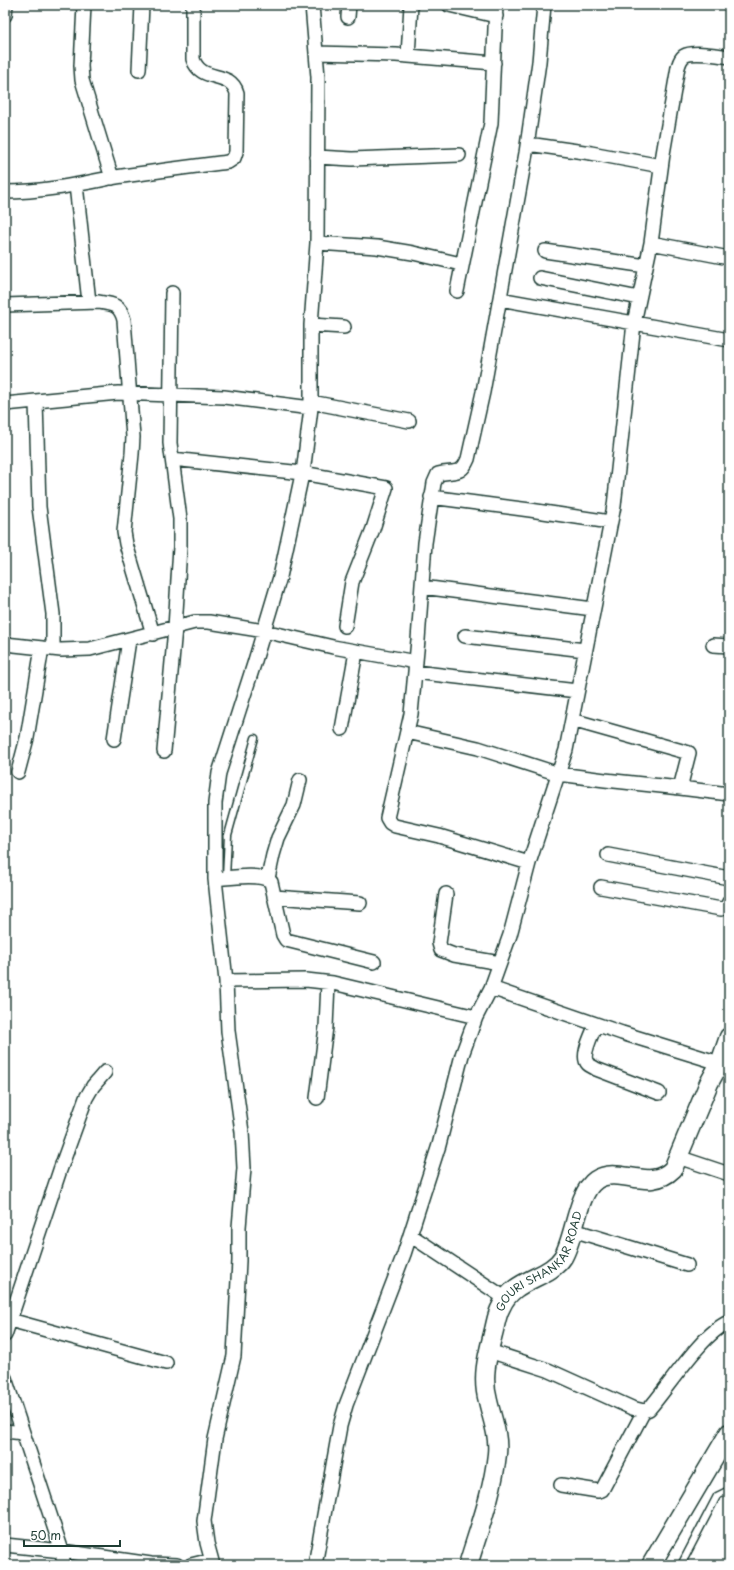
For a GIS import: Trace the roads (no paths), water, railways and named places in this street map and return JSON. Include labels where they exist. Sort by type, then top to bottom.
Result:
[{"type":"street","points":[[5,15],[6,5]]},
{"type":"street","points":[[84,5],[82,80],[112,178]]},
{"type":"street","points":[[139,70],[142,5]]},
{"type":"street","points":[[5,192],[36,191],[112,178],[228,162],[234,158],[236,152],[237,93],[235,86],[230,82],[200,71],[195,65],[193,59],[193,5]]},
{"type":"street","points":[[191,1565],[212,1562],[207,1543],[204,1521],[215,1440],[234,1356],[239,1261],[239,1227],[244,1168],[242,1132],[228,1031],[215,803],[219,772],[280,577],[302,473],[311,405],[311,325],[317,243],[318,77],[312,5]]},
{"type":"street","points":[[408,56],[411,5]]},
{"type":"street","points":[[449,5],[496,11],[491,123],[488,143],[461,264],[457,291]]},
{"type":"street","points":[[529,863],[439,836],[404,829],[390,823],[387,818],[411,714],[425,542],[431,498],[434,483],[438,474],[458,471],[464,468],[468,459],[483,392],[528,144],[539,62],[544,5]]},
{"type":"street","points":[[316,53],[408,56],[494,63]]},
{"type":"street","points":[[315,1565],[340,1426],[346,1405],[410,1235],[439,1145],[462,1055],[476,1018],[491,988],[510,935],[529,863],[566,750],[615,498],[634,323],[651,243],[672,95],[680,60],[684,56],[692,54],[729,57]]},
{"type":"street","points":[[528,144],[591,153],[661,166]]},
{"type":"street","points":[[317,157],[352,159],[459,155]]},
{"type":"street","points":[[76,185],[89,302]]},
{"type":"street","points":[[317,243],[376,247],[413,253],[461,264]]},
{"type":"street","points":[[651,243],[729,258]]},
{"type":"street","points":[[545,251],[646,266]]},
{"type":"street","points":[[540,278],[639,298]]},
{"type":"street","points":[[164,751],[175,628],[180,547],[180,519],[170,442],[172,293]]},
{"type":"street","points":[[500,299],[729,340]]},
{"type":"street","points":[[5,305],[98,302],[111,304],[118,307],[122,312],[124,320],[133,438],[124,532],[126,544],[153,634]]},
{"type":"street","points":[[311,325],[344,327]]},
{"type":"street","points":[[5,404],[118,393],[224,397],[311,405],[409,421]]},
{"type":"street","points":[[18,772],[48,649],[53,614],[39,507],[36,401]]},
{"type":"street","points":[[172,459],[302,473],[386,488],[374,529],[352,582],[345,626]]},
{"type":"street","points":[[431,498],[530,510],[610,522]]},
{"type":"street","points":[[422,587],[593,609]]},
{"type":"street","points":[[5,644],[48,649],[90,649],[196,622],[209,622],[264,631],[416,667],[577,691]]},
{"type":"street","points":[[465,636],[585,650]]},
{"type":"street","points":[[114,739],[129,640]]},
{"type":"street","points":[[713,645],[729,646]]},
{"type":"street","points":[[342,729],[356,652]]},
{"type":"street","points":[[572,720],[689,753],[680,788]]},
{"type":"street","points":[[407,732],[478,748],[559,774],[729,794]]},
{"type":"street","points":[[300,780],[294,805],[278,838],[268,878],[271,882],[282,935],[286,940],[374,962]]},
{"type":"street","points":[[608,855],[729,878]]},
{"type":"street","points":[[220,878],[252,876],[268,878]]},
{"type":"street","points":[[601,887],[721,909],[727,907],[729,902]]},
{"type":"street","points":[[446,894],[439,943],[441,950],[454,955],[500,963]]},
{"type":"street","points":[[274,896],[360,903]]},
{"type":"street","points":[[226,981],[306,980],[328,983],[378,993],[476,1018]]},
{"type":"street","points":[[317,1098],[326,1027],[328,983]]},
{"type":"street","points":[[491,988],[596,1024],[724,1064]]},
{"type":"street","points":[[596,1024],[586,1051],[585,1059],[587,1064],[596,1069],[659,1093]]},
{"type":"street","name":"GOURI SHANKAR ROAD","points":[[468,1565],[490,1494],[498,1454],[497,1433],[484,1382],[489,1351],[500,1308],[505,1298],[514,1289],[554,1267],[562,1259],[568,1247],[580,1205],[588,1189],[596,1180],[608,1176],[651,1180],[666,1176],[673,1169],[709,1083],[724,1064],[729,1037]]},
{"type":"street","points":[[5,1335],[60,1170],[86,1098],[92,1086],[105,1072]]},
{"type":"street","points":[[678,1157],[729,1174]]},
{"type":"street","points":[[573,1230],[687,1265]]},
{"type":"street","points":[[410,1235],[505,1298]]},
{"type":"street","points":[[10,1320],[166,1363]]},
{"type":"street","points":[[561,1485],[598,1491],[602,1490],[644,1411],[649,1409],[691,1356],[711,1334],[729,1322]]},
{"type":"street","points":[[489,1351],[548,1370],[632,1408],[644,1411]]},
{"type":"street","points":[[5,1378],[62,1551],[64,1565]]},
{"type":"street","points":[[5,1431],[23,1433]]},
{"type":"street","points":[[651,1565],[729,1433]]},
{"type":"street","points":[[5,1545],[62,1551],[151,1564],[177,1565]]},
{"type":"lane","points":[[220,878],[228,835],[255,738]]},
{"type":"lane","points":[[681,1565],[718,1496],[729,1490]]}]
